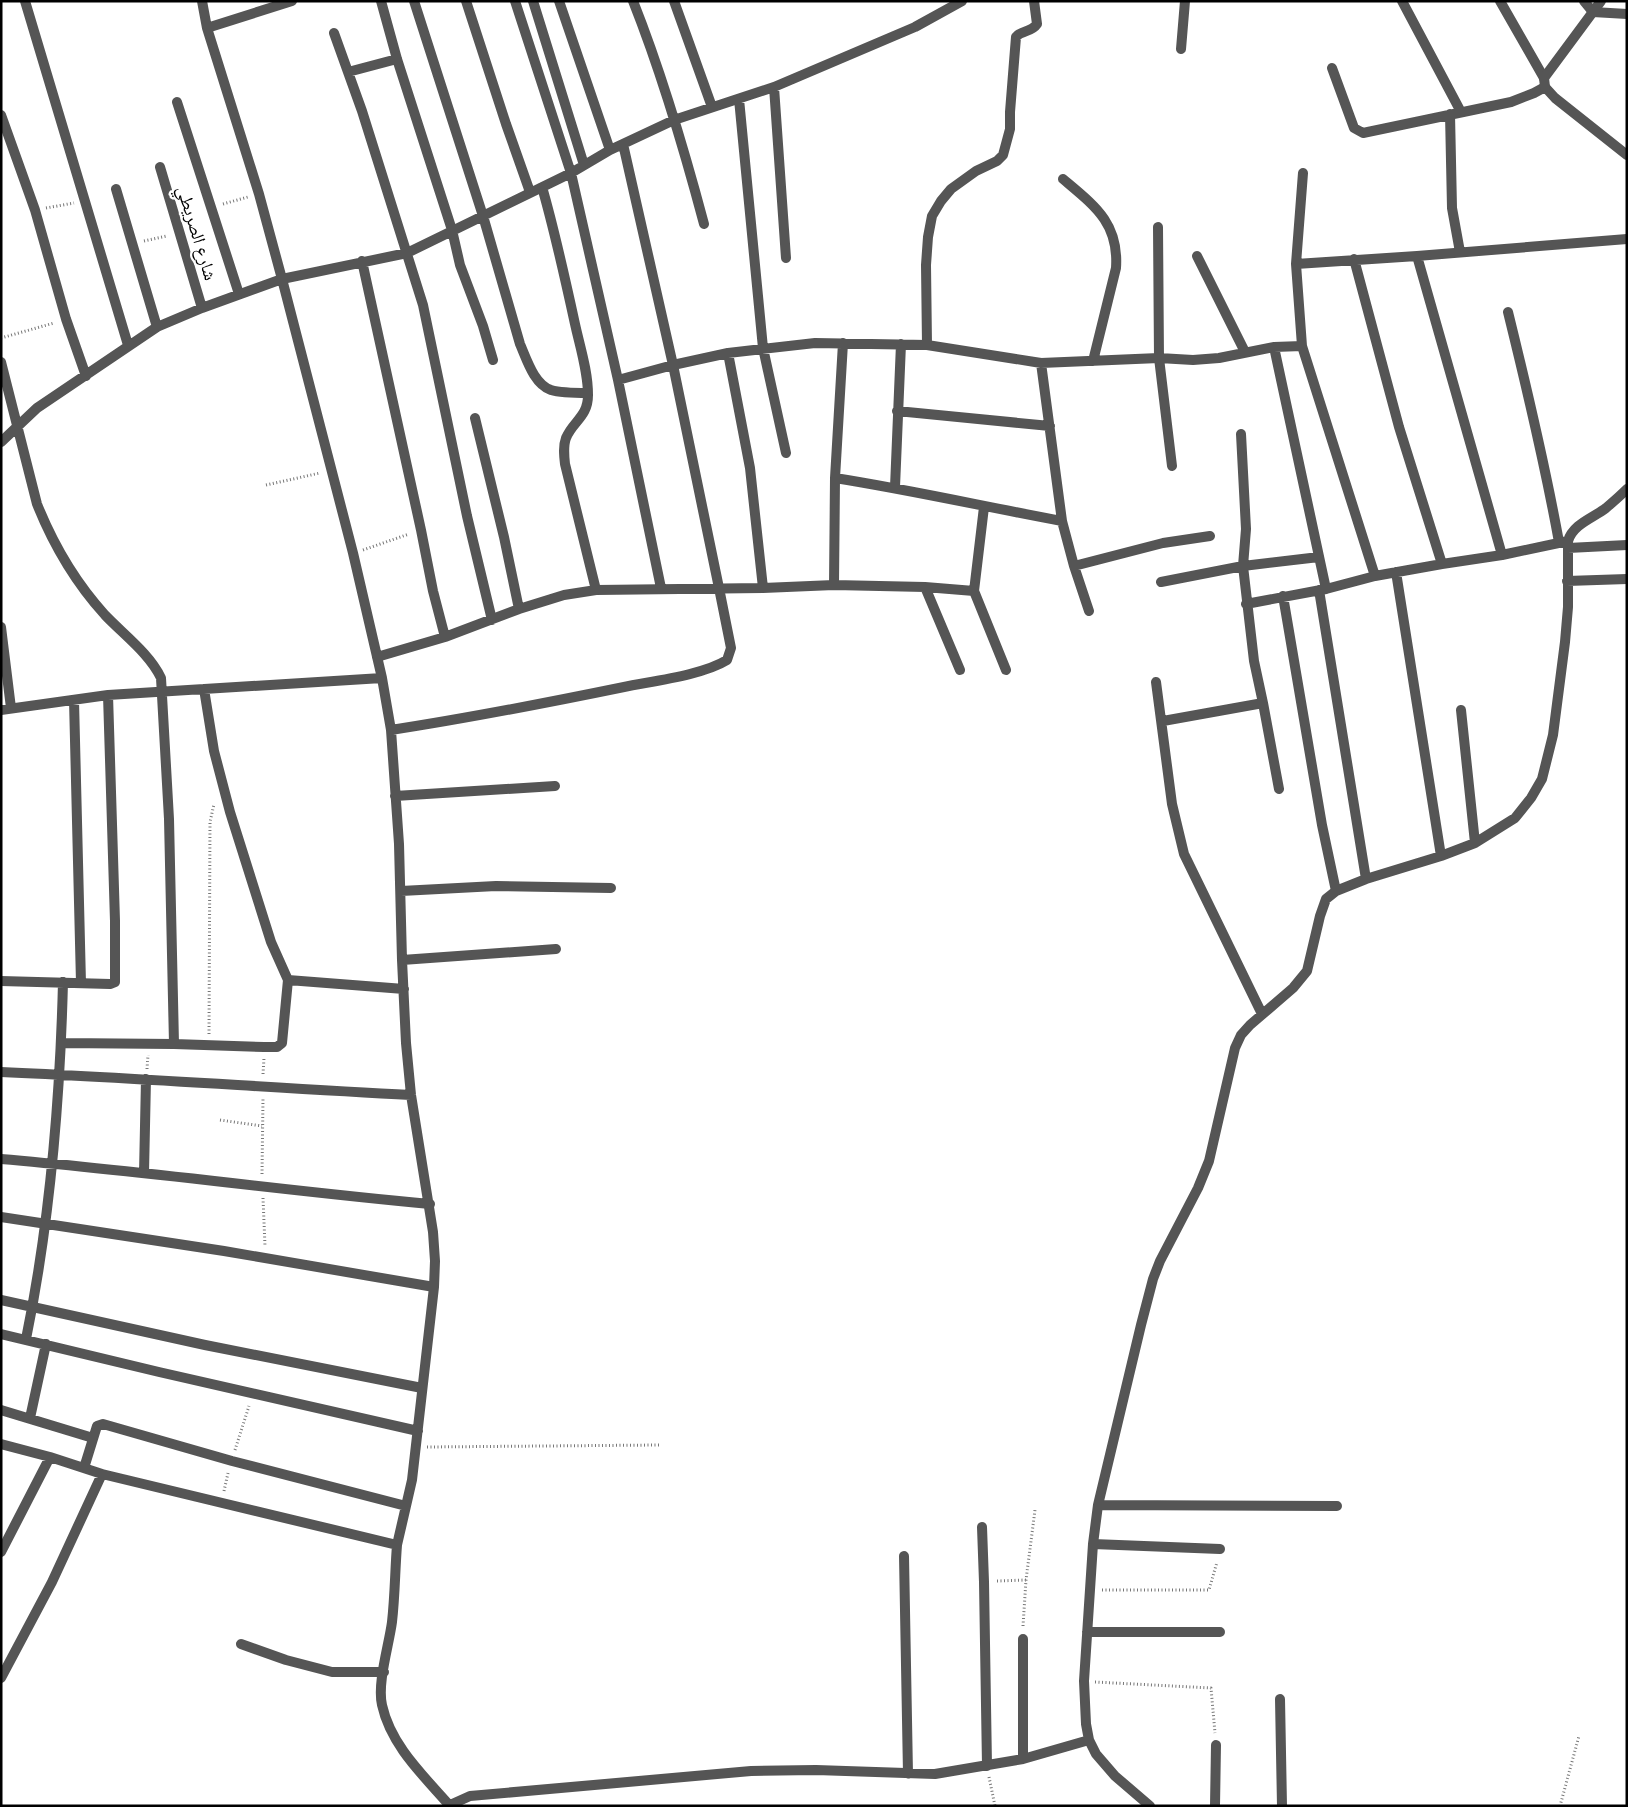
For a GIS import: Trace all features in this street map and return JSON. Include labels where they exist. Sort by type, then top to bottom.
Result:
[{"type":"street","points":[[25,1],[128,345]]},
{"type":"street","points":[[202,1],[207,28],[282,279],[332,470],[382,678],[391,730],[399,844],[402,960],[411,1096],[430,1204],[435,1260],[434,1287],[412,1480],[397,1545],[392,1622],[381,1689],[382,1706],[393,1732],[411,1762],[450,1806],[470,1796],[738,1772],[816,1770],[935,1774],[1023,1759],[1089,1740]]},
{"type":"street","points":[[207,28],[292,1]]},
{"type":"street","points":[[381,1],[396,59],[452,230],[460,265],[480,318],[493,360]]},
{"type":"street","points":[[414,1],[484,216],[520,344],[536,377],[551,390],[588,393]]},
{"type":"street","points":[[466,1],[530,192]]},
{"type":"street","points":[[515,1],[571,172],[618,380],[661,588]]},
{"type":"street","points":[[533,1],[584,165]]},
{"type":"street","points":[[560,1],[610,150]]},
{"type":"street","points":[[633,1],[674,120],[704,224]]},
{"type":"street","points":[[674,1],[712,107]]},
{"type":"street","points":[[1,442],[18,424],[38,408],[157,327],[202,308],[282,279],[407,253],[542,187],[610,150],[674,120],[774,87],[915,27],[962,1]]},
{"type":"street","points":[[927,345],[926,265],[932,216],[941,201],[951,190],[976,171],[997,161],[1003,154],[1010,129],[1016,37],[1033,30],[1037,24],[1034,1]]},
{"type":"street","points":[[1181,49],[1185,1]]},
{"type":"street","points":[[1402,1],[1455,113],[1452,208],[1460,252]]},
{"type":"street","points":[[1500,1],[1545,82],[1556,98],[1627,155]]},
{"type":"street","points":[[1584,1],[1593,12],[1627,14]]},
{"type":"street","points":[[1332,68],[1357,132],[1369,133],[1511,102],[1534,93],[1545,82],[1556,60],[1601,1]]},
{"type":"street","points":[[334,33],[362,111],[423,305],[467,516],[492,620]]},
{"type":"street","points":[[348,72],[396,59]]},
{"type":"street","points":[[774,87],[786,258]]},
{"type":"street","points":[[739,99],[763,348],[786,453]]},
{"type":"street","points":[[177,102],[239,294]]},
{"type":"street","points":[[1,115],[35,210],[66,319],[86,376]]},
{"type":"street","points":[[391,730],[465,719],[716,667],[727,660],[731,648],[719,588],[673,365],[623,144]]},
{"type":"street","name":"شارع الصريطي","points":[[160,167],[202,308]]},
{"type":"street","points":[[1303,173],[1296,264],[1302,346],[1375,576]]},
{"type":"street","points":[[1063,179],[1090,203],[1105,220],[1115,239],[1116,268],[1093,361]]},
{"type":"street","points":[[542,187],[555,230],[584,365],[588,393],[587,406],[582,416],[566,436],[564,446],[565,464],[596,590]]},
{"type":"street","points":[[116,189],[157,327]]},
{"type":"street","points":[[1158,226],[1159,358],[1172,466]]},
{"type":"street","points":[[1296,264],[1627,239]]},
{"type":"street","points":[[1197,256],[1245,352]]},
{"type":"street","points":[[1417,256],[1502,555]]},
{"type":"street","points":[[1354,259],[1399,427],[1442,564]]},
{"type":"street","points":[[362,261],[433,591],[445,637]]},
{"type":"street","points":[[1150,1806],[1114,1776],[1096,1754],[1089,1740],[1084,1707],[1084,1681],[1093,1544],[1098,1505],[1153,1279],[1209,1162],[1235,1048],[1241,1035],[1293,988],[1307,971],[1320,916],[1326,900],[1336,891],[1366,879],[1476,843],[1515,818],[1531,798],[1542,779],[1553,735],[1568,607],[1565,543],[1550,491],[1508,312]]},
{"type":"street","points":[[618,380],[728,353],[815,343],[927,345],[1041,363],[1159,358],[1193,360],[1219,358],[1274,347],[1302,346]]},
{"type":"street","points":[[834,585],[835,478],[843,343]]},
{"type":"street","points":[[895,487],[901,344]]},
{"type":"street","points":[[1274,347],[1318,557],[1366,879]]},
{"type":"street","points":[[728,353],[751,477],[764,588]]},
{"type":"street","points":[[1,362],[38,504],[49,531],[92,599],[154,666],[161,678],[169,819],[174,1044]]},
{"type":"street","points":[[1041,363],[1062,521],[1074,566],[1089,610]]},
{"type":"street","points":[[897,411],[1050,426]]},
{"type":"street","points":[[475,418],[504,536],[519,609]]},
{"type":"street","points":[[1241,434],[1246,529],[1243,566],[1246,604],[1254,661],[1279,789]]},
{"type":"street","points":[[835,478],[895,487],[984,507],[1062,521]]},
{"type":"street","points":[[1565,543],[1576,527],[1606,508],[1627,490]]},
{"type":"street","points":[[984,507],[974,591],[1006,670]]},
{"type":"street","points":[[1074,566],[1163,543],[1210,536]]},
{"type":"street","points":[[1246,604],[1375,576],[1565,543],[1627,546]]},
{"type":"street","points":[[1161,582],[1243,566],[1318,557]]},
{"type":"street","points":[[1396,572],[1441,856]]},
{"type":"street","points":[[1567,581],[1627,579]]},
{"type":"street","points":[[377,657],[445,637],[519,609],[564,595],[596,590],[764,588],[834,585],[926,587],[974,591]]},
{"type":"street","points":[[926,587],[960,670]]},
{"type":"street","points":[[1283,596],[1320,815],[1336,891]]},
{"type":"street","points":[[1,627],[6,709],[108,696],[382,678]]},
{"type":"street","points":[[1156,682],[1163,721],[1172,804],[1184,854],[1262,1014]]},
{"type":"street","points":[[61,1043],[264,1047],[280,1045],[284,1035],[288,980],[271,942],[244,860],[214,751],[204,689]]},
{"type":"street","points":[[1,981],[110,984],[115,982],[108,696]]},
{"type":"street","points":[[74,700],[81,983]]},
{"type":"street","points":[[1163,721],[1263,703]]},
{"type":"street","points":[[1461,710],[1476,843]]},
{"type":"street","points":[[395,796],[555,786]]},
{"type":"street","points":[[401,891],[496,886],[611,888]]},
{"type":"street","points":[[402,960],[556,949]]},
{"type":"street","points":[[288,980],[404,990]]},
{"type":"street","points":[[26,1339],[46,1223],[53,1164],[63,982]]},
{"type":"street","points":[[1,1072],[411,1096]]},
{"type":"street","points":[[144,1173],[146,1079]]},
{"type":"street","points":[[1,1159],[144,1173],[263,1188],[430,1204]]},
{"type":"street","points":[[1,1217],[434,1287]]},
{"type":"street","points":[[1,1300],[205,1345],[422,1388]]},
{"type":"street","points":[[1,1334],[418,1431]]},
{"type":"street","points":[[30,1418],[46,1344]]},
{"type":"street","points":[[1,1410],[92,1438]]},
{"type":"street","points":[[84,1468],[92,1438],[98,1426],[103,1424],[232,1461],[406,1506]]},
{"type":"street","points":[[1,1444],[102,1474],[397,1545]]},
{"type":"street","points":[[1,1552],[50,1457]]},
{"type":"street","points":[[1,1678],[52,1582],[102,1474]]},
{"type":"street","points":[[1098,1505],[1337,1506]]},
{"type":"street","points":[[982,1527],[986,1766]]},
{"type":"street","points":[[1093,1544],[1220,1549]]},
{"type":"street","points":[[904,1556],[908,1774]]},
{"type":"street","points":[[1088,1632],[1220,1632]]},
{"type":"street","points":[[1022,1639],[1023,1759]]},
{"type":"street","points":[[241,1644],[286,1660],[327,1671],[339,1673],[384,1672]]},
{"type":"street","points":[[1280,1699],[1282,1806]]},
{"type":"street","points":[[1215,1806],[1216,1745]]},
{"type":"path","points":[[212,207],[258,194]]},
{"type":"path","points":[[35,210],[86,200]]},
{"type":"path","points":[[132,243],[180,233]]},
{"type":"path","points":[[1,338],[66,319]]},
{"type":"path","points":[[266,485],[332,470]]},
{"type":"path","points":[[353,553],[421,530]]},
{"type":"path","points":[[208,1045],[210,822],[215,800],[222,783]]},
{"type":"path","points":[[146,1079],[148,1044]]},
{"type":"path","points":[[220,1120],[262,1126],[266,1259]]},
{"type":"path","points":[[416,1448],[659,1445]]},
{"type":"path","points":[[1022,1639],[1026,1580],[1035,1510]]},
{"type":"path","points":[[1089,1590],[1209,1590],[1220,1549]]},
{"type":"path","points":[[984,1582],[1026,1580]]},
{"type":"path","points":[[1084,1681],[1211,1688],[1216,1745]]},
{"type":"path","points":[[1560,1806],[1579,1736]]},
{"type":"path","points":[[986,1766],[995,1806]]}]
